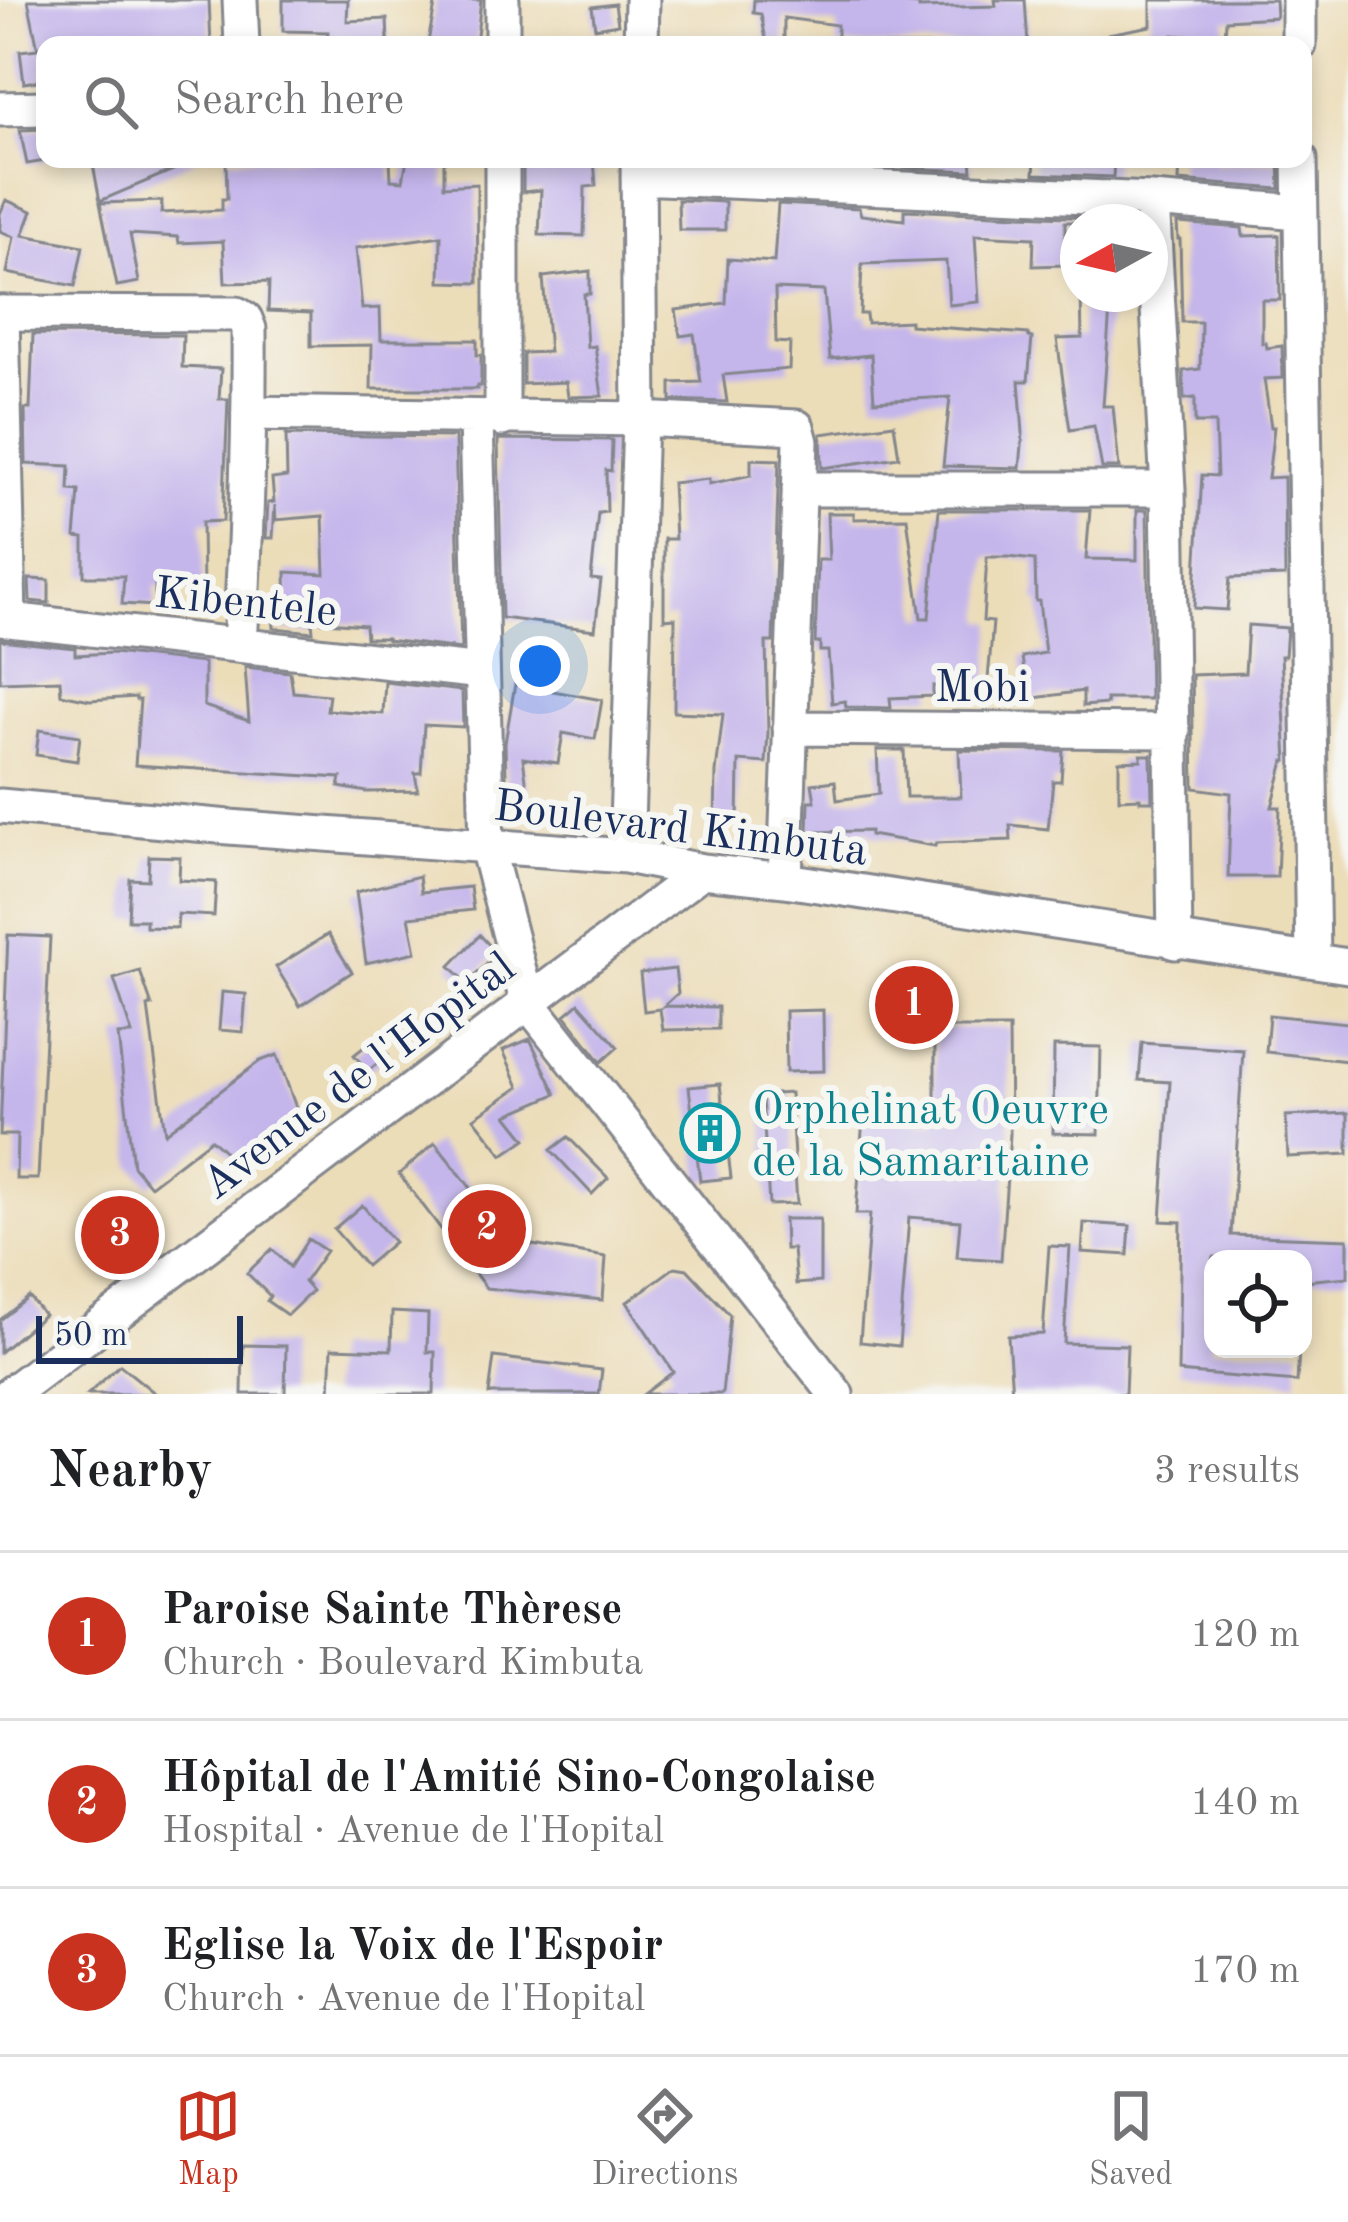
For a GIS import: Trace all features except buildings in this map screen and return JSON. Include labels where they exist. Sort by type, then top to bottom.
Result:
[{"type":"street","points":[[240,0],[242,36]]},
{"type":"street","points":[[502,0],[502,36]]},
{"type":"street","points":[[641,36],[643,0]]},
{"type":"street","points":[[1299,0],[1299,36]]},
{"type":"street","points":[[0,109],[36,109]]},
{"type":"street","points":[[502,168],[482,672],[487,847],[527,1001],[836,1394]]},
{"type":"street","points":[[626,856],[640,419],[638,168],[1300,212]]},
{"type":"street","points":[[1300,168],[1313,960]]},
{"type":"street","points":[[1152,200],[1168,489],[1175,942]]},
{"type":"street","points":[[4,619],[1,313],[237,314],[249,329],[250,413],[240,645]]},
{"type":"street","points":[[250,413],[640,419],[796,427],[801,442],[784,880]]},
{"type":"street","points":[[799,489],[1168,489]]},
{"type":"street","name":"Kibentele","points":[[4,619],[482,672]]},
{"type":"street","name":"Mobi","points":[[790,728],[1173,731]]},
{"type":"street","name":"Boulevard Kimbuta","points":[[0,806],[626,856],[1348,966]]},
{"type":"street","name":"Avenue de l'Hopital","points":[[10,1394],[702,871]]},
{"type":"place","name":"Paroise Sainte Thèrese","points":[[914,1005]]},
{"type":"place","name":"Orphelinat Oeuvre de la Samaritaine","points":[[710,1133]]},
{"type":"place","name":"Hôpital de l'Amitié Sino-Congolaise","points":[[487,1229]]},
{"type":"place","name":"Eglise la Voix de l'Espoir","points":[[120,1235]]}]
